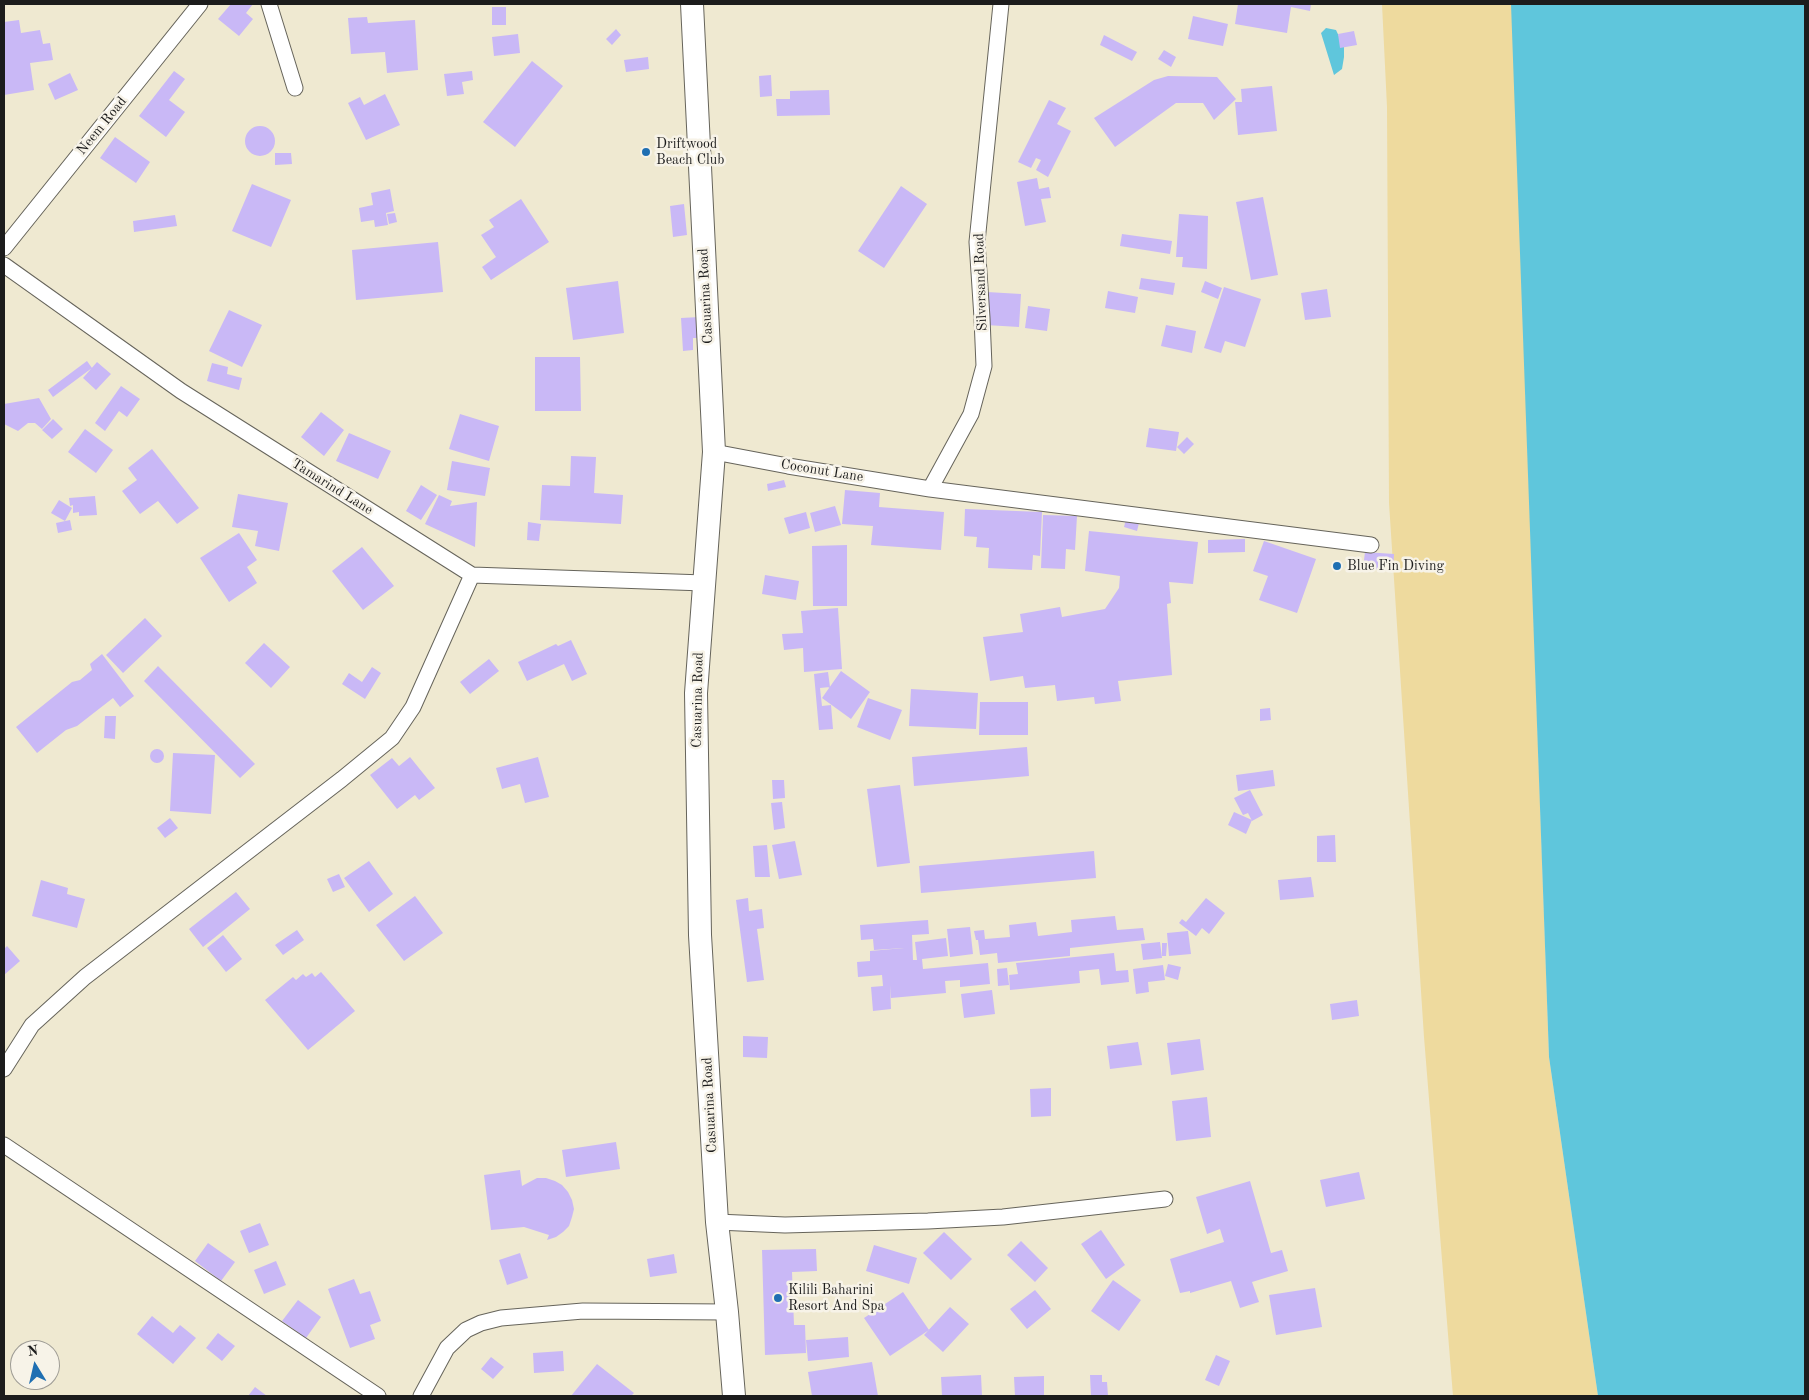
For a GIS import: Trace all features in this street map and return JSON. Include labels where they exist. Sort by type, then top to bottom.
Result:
[{"type":"street","name":"Neem Road","points":[[4,248],[200,4]]},
{"type":"street","points":[[269,4],[294,88]]},
{"type":"street","name":"Casuarina Road","points":[[692,4],[714,452],[696,693],[700,935],[717,1222],[734,1396]]},
{"type":"street","name":"Silversand Road","points":[[930,489],[971,414],[984,366],[977,242],[1001,4]]},
{"type":"street","name":"Tamarind Lane","points":[[4,265],[181,391],[472,575]]},
{"type":"street","name":"Coconut Lane","points":[[714,452],[930,489],[1371,545]]},
{"type":"street","points":[[4,1068],[32,1025],[85,977],[342,780],[392,738],[413,707],[472,575],[704,583]]},
{"type":"street","points":[[4,1145],[378,1396]]},
{"type":"street","points":[[717,1222],[785,1225],[928,1221],[1003,1217],[1165,1199]]},
{"type":"street","points":[[421,1396],[447,1348],[466,1330],[481,1323],[502,1318],[582,1311],[727,1312]]},
{"type":"sand","points":[[1382,4],[1512,4],[1549,1057],[1598,1396],[1453,1396],[1424,1037],[1389,503],[1387,107]]},
{"type":"water","points":[[1511,4],[1805,4],[1805,1396],[1598,1396],[1549,1057]]},
{"type":"water","points":[[1326,28],[1336,30],[1344,47],[1342,69],[1334,75],[1321,33]]},
{"type":"building","points":[[231,4],[253,4],[246,13],[253,19],[239,36],[218,19]]},
{"type":"building","points":[[1238,4],[1311,4],[1310,11],[1291,7],[1287,33],[1235,24]]},
{"type":"building","points":[[492,7],[506,7],[506,25],[492,25]]},
{"type":"building","points":[[1193,16],[1228,24],[1223,46],[1188,39]]},
{"type":"building","points":[[367,17],[368,23],[415,20],[418,70],[387,73],[385,52],[351,54],[348,18]]},
{"type":"building","points":[[19,20],[21,33],[40,30],[43,44],[50,43],[53,60],[30,63],[34,90],[4,95],[4,22]]},
{"type":"building","points":[[616,29],[621,35],[612,45],[606,39]]},
{"type":"building","points":[[1354,31],[1357,45],[1340,48],[1338,34]]},
{"type":"building","points":[[518,34],[520,53],[494,56],[492,37]]},
{"type":"building","points":[[1104,35],[1137,52],[1132,61],[1100,45]]},
{"type":"building","points":[[1164,50],[1176,57],[1171,67],[1158,59]]},
{"type":"building","points":[[648,57],[649,69],[626,72],[624,60]]},
{"type":"building","points":[[532,61],[563,86],[515,147],[483,122]]},
{"type":"building","points":[[174,71],[185,79],[169,100],[185,112],[166,137],[139,116]]},
{"type":"building","points":[[472,71],[473,80],[462,82],[464,94],[447,96],[444,74]]},
{"type":"building","points":[[70,73],[78,90],[55,100],[48,84]]},
{"type":"building","points":[[771,75],[772,96],[760,97],[759,76]]},
{"type":"building","points":[[1168,76],[1217,77],[1236,99],[1214,120],[1203,103],[1176,103],[1115,147],[1094,118],[1154,80]]},
{"type":"building","points":[[1272,86],[1277,131],[1238,135],[1235,102],[1242,102],[1241,89]]},
{"type":"building","points":[[829,90],[830,115],[777,116],[776,99],[790,99],[790,91]]},
{"type":"building","points":[[385,94],[400,125],[366,140],[348,103],[360,97],[364,105]]},
{"type":"building","points":[[1049,100],[1066,108],[1057,124],[1071,131],[1048,177],[1036,170],[1041,160],[1036,158],[1031,168],[1018,162]]},
{"type":"building","points":[[260,126],[271,130],[275,141],[271,152],[260,156],[249,152],[245,141],[249,130]]},
{"type":"building","points":[[115,137],[150,162],[136,183],[100,158]]},
{"type":"building","points":[[275,153],[291,153],[292,164],[275,165]]},
{"type":"building","points":[[1037,178],[1039,189],[1049,187],[1051,198],[1041,199],[1046,222],[1025,226],[1017,182]]},
{"type":"building","points":[[252,184],[291,200],[271,247],[232,231]]},
{"type":"building","points":[[901,186],[927,204],[884,268],[858,251]]},
{"type":"building","points":[[390,189],[394,211],[386,213],[388,225],[375,227],[374,220],[361,222],[359,208],[373,205],[371,193]]},
{"type":"building","points":[[1263,197],[1278,275],[1251,280],[1236,202]]},
{"type":"building","points":[[521,199],[549,242],[491,280],[482,267],[496,257],[481,235],[494,227],[489,220]]},
{"type":"building","points":[[684,204],[687,235],[673,237],[670,206]]},
{"type":"building","points":[[395,213],[397,222],[389,224],[387,214]]},
{"type":"building","points":[[1179,214],[1208,216],[1207,269],[1182,267],[1183,257],[1176,257]]},
{"type":"building","points":[[175,215],[177,226],[134,232],[133,221]]},
{"type":"building","points":[[1122,234],[1172,241],[1170,254],[1120,246]]},
{"type":"building","points":[[438,242],[443,292],[356,300],[352,250]]},
{"type":"building","points":[[1141,278],[1175,283],[1173,295],[1139,289]]},
{"type":"building","points":[[618,281],[624,333],[573,340],[566,288]]},
{"type":"building","points":[[1205,281],[1222,288],[1218,299],[1201,292]]},
{"type":"building","points":[[1224,287],[1261,299],[1245,347],[1225,341],[1221,353],[1204,348]]},
{"type":"building","points":[[1327,289],[1331,317],[1305,320],[1301,293]]},
{"type":"building","points":[[1108,291],[1138,297],[1135,313],[1105,308]]},
{"type":"building","points":[[987,292],[1021,294],[1019,327],[986,325]]},
{"type":"building","points":[[1028,306],[1050,309],[1047,331],[1025,328]]},
{"type":"building","points":[[229,310],[262,325],[242,367],[209,351]]},
{"type":"building","points":[[700,317],[701,338],[693,338],[693,350],[683,351],[681,318]]},
{"type":"building","points":[[1166,325],[1196,331],[1192,353],[1161,346]]},
{"type":"building","points":[[535,357],[580,357],[581,411],[535,411]]},
{"type":"building","points":[[87,361],[92,368],[53,397],[48,390]]},
{"type":"building","points":[[97,362],[111,374],[96,390],[83,378]]},
{"type":"building","points":[[212,363],[228,367],[227,374],[242,378],[239,390],[207,381]]},
{"type":"building","points":[[121,386],[140,399],[127,417],[119,411],[105,431],[95,423]]},
{"type":"building","points":[[39,398],[51,419],[42,429],[35,423],[28,423],[18,431],[4,424],[4,404]]},
{"type":"building","points":[[321,412],[344,430],[324,456],[301,437]]},
{"type":"building","points":[[460,414],[499,426],[489,461],[449,449]]},
{"type":"building","points":[[53,419],[63,429],[52,439],[42,430]]},
{"type":"building","points":[[1149,428],[1179,432],[1176,451],[1146,447]]},
{"type":"building","points":[[85,429],[113,450],[96,473],[68,452]]},
{"type":"building","points":[[349,433],[391,451],[378,479],[336,461]]},
{"type":"building","points":[[1187,437],[1194,444],[1184,454],[1177,447]]},
{"type":"building","points":[[152,449],[199,508],[177,524],[158,501],[140,514],[122,491],[137,480],[128,468]]},
{"type":"building","points":[[571,456],[596,457],[594,493],[623,495],[621,524],[540,520],[542,485],[570,486]]},
{"type":"building","points":[[452,461],[490,468],[485,496],[447,490]]},
{"type":"building","points":[[784,480],[786,487],[768,491],[767,484]]},
{"type":"building","points":[[421,485],[437,495],[421,520],[406,511]]},
{"type":"building","points":[[845,490],[880,493],[879,507],[944,512],[941,550],[871,545],[873,526],[842,524]]},
{"type":"building","points":[[238,494],[288,503],[279,551],[255,546],[258,531],[232,527]]},
{"type":"building","points":[[439,495],[452,501],[450,506],[477,502],[475,547],[425,524]]},
{"type":"building","points":[[95,496],[97,515],[79,516],[79,512],[73,513],[73,505],[70,506],[69,498]]},
{"type":"building","points":[[59,500],[72,508],[65,521],[51,513]]},
{"type":"building","points":[[835,506],[841,525],[815,532],[810,513]]},
{"type":"building","points":[[965,509],[1042,512],[1040,556],[1033,555],[1032,570],[988,568],[989,548],[976,547],[977,537],[964,536]]},
{"type":"building","points":[[806,512],[810,528],[789,534],[784,518]]},
{"type":"building","points":[[1043,515],[1077,516],[1075,550],[1066,549],[1065,569],[1041,568]]},
{"type":"building","points":[[1126,519],[1139,523],[1137,531],[1124,527]]},
{"type":"building","points":[[70,520],[72,530],[58,533],[56,523]]},
{"type":"building","points":[[528,522],[541,524],[539,541],[527,540]]},
{"type":"building","points":[[1089,531],[1198,542],[1193,584],[1169,582],[1171,603],[1167,604],[1172,675],[1118,681],[1121,701],[1095,704],[1094,697],[1057,701],[1055,685],[1025,688],[1023,676],[990,681],[983,637],[1023,632],[1020,614],[1060,607],[1062,617],[1105,609],[1119,588],[1120,576],[1085,571]]},
{"type":"building","points":[[239,533],[257,560],[247,567],[257,583],[229,602],[200,558]]},
{"type":"building","points":[[1245,539],[1245,552],[1208,553],[1208,540]]},
{"type":"building","points":[[1264,541],[1316,559],[1297,613],[1259,600],[1268,576],[1253,571]]},
{"type":"building","points":[[847,545],[847,606],[813,606],[812,546]]},
{"type":"building","points":[[362,547],[394,586],[363,610],[332,571]]},
{"type":"building","points":[[1365,552],[1394,554],[1393,571],[1363,568]]},
{"type":"building","points":[[765,575],[799,581],[796,600],[762,594]]},
{"type":"building","points":[[838,608],[842,669],[804,672],[803,648],[784,650],[782,634],[803,633],[801,611]]},
{"type":"building","points":[[145,618],[162,636],[123,673],[106,655]]},
{"type":"building","points":[[571,640],[587,674],[572,681],[564,664],[527,681],[518,662],[556,644],[558,646]]},
{"type":"building","points":[[264,643],[290,667],[271,688],[245,663]]},
{"type":"building","points":[[102,654],[134,696],[120,707],[113,698],[77,726],[66,730],[37,753],[16,727],[72,682],[80,680],[92,670],[90,664]]},
{"type":"building","points":[[489,659],[499,671],[470,694],[460,682]]},
{"type":"building","points":[[158,666],[255,764],[240,778],[144,681]]},
{"type":"building","points":[[372,667],[381,673],[365,699],[342,684],[349,673],[362,682]]},
{"type":"building","points":[[841,671],[870,692],[851,719],[822,698]]},
{"type":"building","points":[[828,672],[830,687],[820,688],[822,706],[831,705],[833,729],[819,730],[814,674]]},
{"type":"building","points":[[911,689],[978,693],[976,729],[909,726]]},
{"type":"building","points":[[868,698],[902,710],[890,740],[857,727]]},
{"type":"building","points":[[980,702],[1028,702],[1028,735],[979,735]]},
{"type":"building","points":[[1270,708],[1271,720],[1260,721],[1260,709]]},
{"type":"building","points":[[105,716],[116,716],[115,739],[104,738]]},
{"type":"building","points":[[1027,747],[1029,776],[914,786],[912,757]]},
{"type":"building","points":[[157,749],[162,751],[164,756],[162,761],[157,763],[152,761],[150,756],[152,751]]},
{"type":"building","points":[[173,753],[215,755],[211,814],[170,811]]},
{"type":"building","points":[[410,757],[435,788],[419,800],[415,795],[397,809],[370,775],[392,758],[399,766]]},
{"type":"building","points":[[538,757],[549,797],[525,803],[520,784],[502,789],[496,768]]},
{"type":"building","points":[[1273,770],[1275,786],[1238,791],[1236,775]]},
{"type":"building","points":[[772,780],[784,780],[785,798],[773,799]]},
{"type":"building","points":[[900,785],[910,863],[877,867],[867,789]]},
{"type":"building","points":[[1250,790],[1263,815],[1252,821],[1248,813],[1243,815],[1234,798]]},
{"type":"building","points":[[782,802],[785,828],[774,830],[771,803]]},
{"type":"building","points":[[1234,812],[1252,820],[1246,834],[1228,825]]},
{"type":"building","points":[[170,818],[178,828],[165,838],[157,828]]},
{"type":"building","points":[[1335,835],[1336,862],[1317,862],[1317,836]]},
{"type":"building","points":[[795,841],[802,875],[779,879],[772,845]]},
{"type":"building","points":[[767,845],[770,877],[755,877],[753,846]]},
{"type":"building","points":[[1094,851],[1096,878],[921,893],[919,866]]},
{"type":"building","points":[[369,861],[393,894],[369,912],[344,878]]},
{"type":"building","points":[[339,874],[345,887],[333,892],[327,879]]},
{"type":"building","points":[[1311,877],[1314,897],[1280,900],[1278,880]]},
{"type":"building","points":[[41,880],[68,888],[67,894],[85,899],[77,928],[32,916]]},
{"type":"building","points":[[236,892],[250,909],[203,947],[189,929]]},
{"type":"building","points":[[415,896],[443,933],[404,961],[376,925]]},
{"type":"building","points":[[748,898],[749,911],[762,909],[764,928],[757,929],[764,980],[747,982],[736,900]]},
{"type":"building","points":[[1206,898],[1225,913],[1209,934],[1202,928],[1196,936],[1179,923],[1182,919],[1186,922]]},
{"type":"building","points":[[1115,916],[1117,930],[1143,928],[1145,940],[1070,948],[1070,956],[998,963],[997,953],[980,955],[978,940],[976,940],[974,931],[984,930],[985,939],[1010,937],[1009,925],[1036,922],[1038,936],[1072,932],[1071,920]]},
{"type":"building","points":[[928,920],[929,934],[912,935],[913,960],[917,960],[915,942],[946,938],[948,956],[922,959],[923,969],[988,963],[990,984],[960,987],[960,980],[945,981],[946,993],[891,998],[890,985],[891,1009],[873,1011],[871,987],[883,986],[882,975],[858,977],[857,962],[870,961],[870,951],[904,948],[874,950],[873,939],[861,940],[860,925]]},
{"type":"building","points":[[970,927],[973,954],[950,957],[947,929]]},
{"type":"building","points":[[297,930],[304,940],[283,955],[275,945]]},
{"type":"building","points":[[1188,931],[1191,954],[1169,956],[1167,933]]},
{"type":"building","points":[[223,935],[242,959],[226,972],[207,948]]},
{"type":"building","points":[[1160,942],[1162,958],[1143,960],[1141,944]]},
{"type":"building","points":[[1162,943],[1167,943],[1166,956],[1162,956]]},
{"type":"building","points":[[7,946],[20,961],[4,975],[4,949]]},
{"type":"building","points":[[1114,953],[1116,971],[1128,970],[1129,982],[1101,985],[1099,969],[1079,971],[1080,983],[1010,990],[1009,975],[1018,974],[1016,963]]},
{"type":"building","points":[[1168,964],[1181,967],[1178,980],[1165,976]]},
{"type":"building","points":[[1163,965],[1165,980],[1148,982],[1149,992],[1136,994],[1133,969]]},
{"type":"building","points":[[1007,968],[1009,985],[998,986],[997,969]]},
{"type":"building","points":[[321,972],[355,1011],[308,1050],[265,1000],[293,977],[296,980],[303,974],[306,977],[312,973],[315,977]]},
{"type":"building","points":[[992,990],[995,1014],[964,1018],[961,994]]},
{"type":"building","points":[[1357,1000],[1359,1016],[1332,1020],[1330,1004]]},
{"type":"building","points":[[743,1036],[768,1037],[767,1058],[743,1057]]},
{"type":"building","points":[[1200,1039],[1204,1070],[1171,1075],[1167,1043]]},
{"type":"building","points":[[1138,1042],[1142,1065],[1110,1069],[1107,1046]]},
{"type":"building","points":[[1051,1088],[1051,1116],[1031,1117],[1030,1089]]},
{"type":"building","points":[[1207,1097],[1211,1137],[1176,1141],[1172,1101]]},
{"type":"building","points":[[616,1142],[620,1169],[566,1177],[562,1150]]},
{"type":"building","points":[[520,1170],[522,1186],[537,1178],[546,1178],[562,1185],[568,1192],[574,1209],[572,1217],[569,1226],[556,1237],[547,1240],[549,1235],[524,1227],[491,1230],[484,1175]]},
{"type":"building","points":[[1359,1172],[1365,1199],[1326,1207],[1320,1180]]},
{"type":"building","points":[[1250,1181],[1271,1253],[1282,1250],[1288,1271],[1252,1282],[1259,1302],[1240,1308],[1231,1281],[1190,1293],[1190,1291],[1180,1293],[1170,1259],[1224,1242],[1220,1229],[1207,1234],[1196,1197]]},
{"type":"building","points":[[260,1223],[269,1245],[249,1253],[240,1231]]},
{"type":"building","points":[[1101,1230],[1125,1265],[1106,1279],[1081,1244]]},
{"type":"building","points":[[944,1232],[972,1259],[951,1280],[923,1253]]},
{"type":"building","points":[[1021,1241],[1048,1268],[1035,1282],[1007,1255]]},
{"type":"building","points":[[208,1243],[235,1262],[221,1281],[195,1261]]},
{"type":"building","points":[[874,1245],[917,1258],[909,1284],[866,1271]]},
{"type":"building","name":"Kilili Baharini Resort And Spa","points":[[816,1249],[817,1271],[792,1272],[794,1325],[805,1325],[806,1353],[765,1355],[762,1250]]},
{"type":"building","points":[[520,1253],[528,1278],[507,1285],[499,1260]]},
{"type":"building","points":[[674,1254],[677,1273],[650,1277],[647,1259]]},
{"type":"building","points":[[276,1261],[286,1285],[264,1294],[254,1270]]},
{"type":"building","points":[[354,1279],[360,1294],[370,1291],[381,1321],[370,1325],[375,1339],[350,1348],[328,1289]]},
{"type":"building","points":[[1113,1280],[1141,1300],[1119,1331],[1091,1311]]},
{"type":"building","points":[[1315,1288],[1322,1327],[1276,1335],[1269,1295]]},
{"type":"building","points":[[1035,1290],[1051,1309],[1027,1329],[1010,1309]]},
{"type":"building","points":[[903,1292],[929,1330],[890,1356],[864,1318]]},
{"type":"building","points":[[298,1300],[321,1317],[306,1338],[282,1321]]},
{"type":"building","points":[[950,1307],[969,1324],[943,1352],[924,1335]]},
{"type":"building","points":[[152,1316],[173,1333],[180,1325],[196,1338],[173,1364],[137,1334]]},
{"type":"building","points":[[218,1333],[235,1346],[222,1361],[206,1348]]},
{"type":"building","points":[[848,1337],[849,1357],[808,1361],[806,1340]]},
{"type":"building","points":[[563,1351],[564,1371],[534,1373],[533,1353]]},
{"type":"building","points":[[1216,1355],[1230,1361],[1219,1386],[1205,1380]]},
{"type":"building","points":[[491,1357],[504,1367],[493,1379],[481,1369]]},
{"type":"building","points":[[872,1362],[878,1396],[812,1396],[808,1372]]},
{"type":"building","points":[[597,1364],[634,1393],[631,1396],[571,1396]]},
{"type":"building","points":[[981,1375],[982,1396],[942,1396],[941,1377]]},
{"type":"building","points":[[1090,1375],[1102,1375],[1102,1382],[1107,1382],[1108,1396],[1091,1396]]},
{"type":"building","points":[[1044,1376],[1044,1396],[1015,1396],[1014,1377]]},
{"type":"building","points":[[255,1387],[267,1396],[248,1396]]},
{"type":"place","name":"Driftwood Beach Club","points":[[646,152]]},
{"type":"place","name":"Blue Fin Diving","points":[[1337,566]]},
{"type":"place","name":"Kilili Baharini Resort And Spa","points":[[778,1298]]}]
